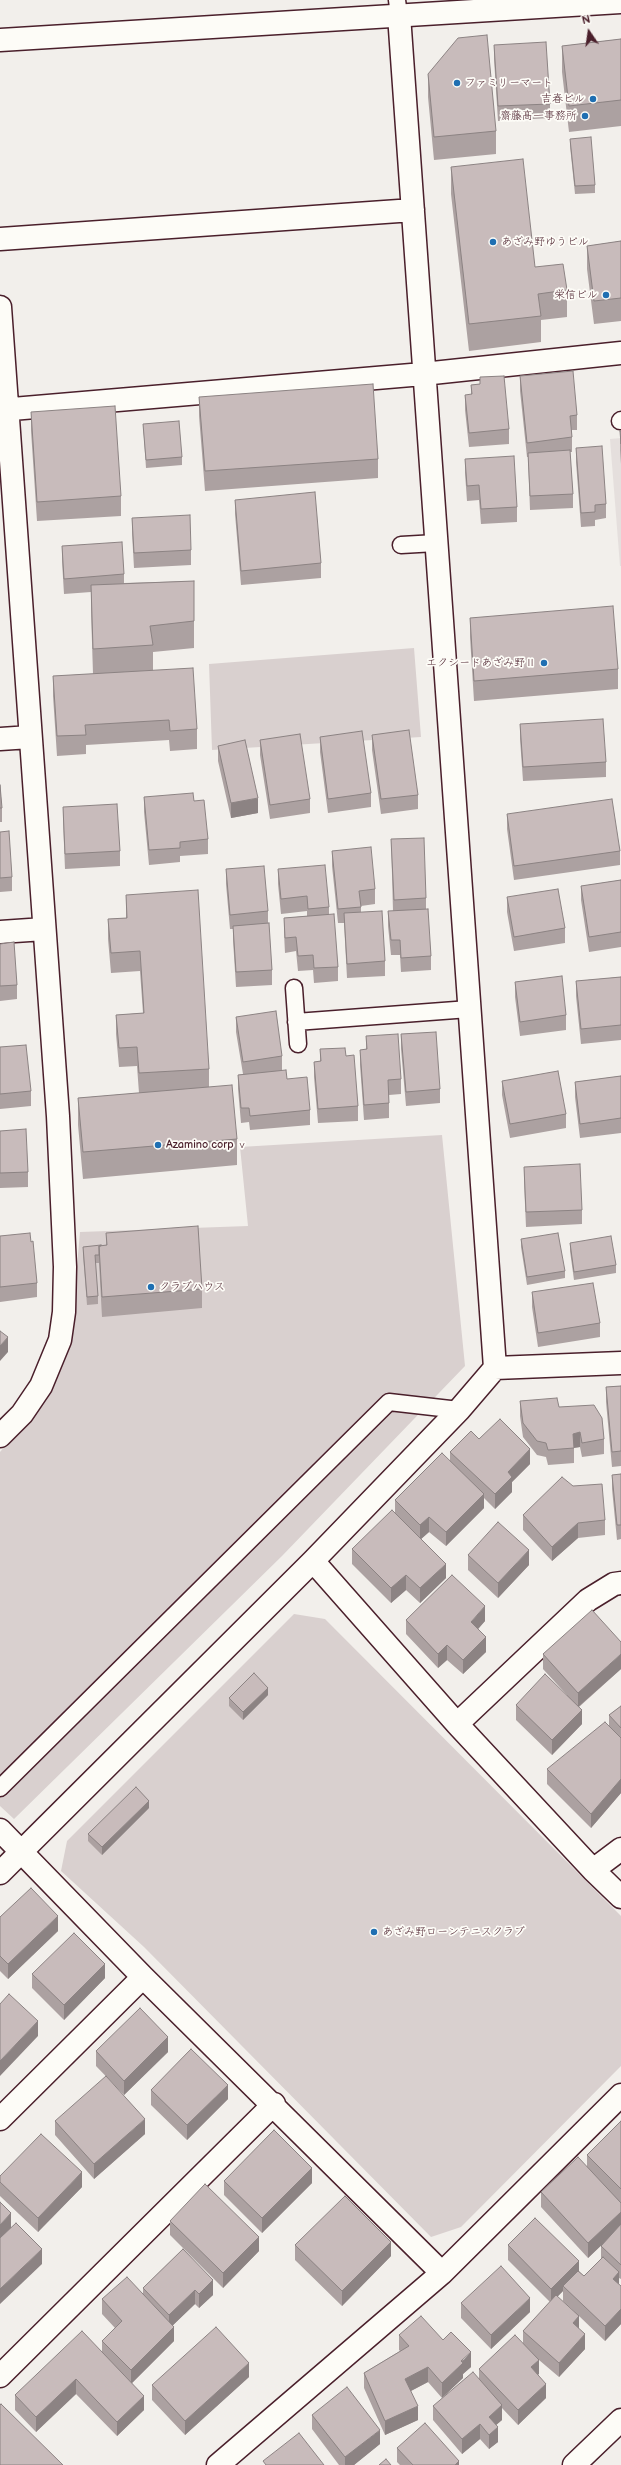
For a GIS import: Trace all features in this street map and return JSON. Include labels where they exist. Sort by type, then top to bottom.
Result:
[{"type":"street","points":[[0,40],[398,8],[621,2]]},
{"type":"street","points":[[0,1874],[313,1561],[459,1410],[495,1368],[398,8]]},
{"type":"street","points":[[0,239],[413,210]]},
{"type":"street","points":[[0,307],[4,410],[58,1116],[65,1267],[64,1312],[60,1340],[41,1386],[22,1414],[0,1436]]},
{"type":"street","points":[[4,410],[424,374],[621,353]]},
{"type":"street","points":[[0,739],[30,737]]},
{"type":"street","points":[[0,932],[44,929]]},
{"type":"street","points":[[495,1368],[621,1363]]},
{"type":"street","points":[[313,1561],[457,1724],[593,1870],[621,1897]]},
{"type":"street","points":[[457,1724],[588,1600],[614,1584],[621,1584]]},
{"type":"street","points":[[0,1830],[143,1977],[274,2104],[442,2273]]},
{"type":"street","points":[[593,1870],[621,1850]]},
{"type":"street","points":[[0,2119],[143,1977]]},
{"type":"street","points":[[218,2465],[442,2273],[621,2095]]},
{"type":"street","points":[[0,2376],[274,2104]]},
{"type":"street","points":[[574,2465],[621,2420]]},
{"type":"lane","points":[[401,545],[436,543]]},
{"type":"lane","points":[[294,988],[298,1044]]},
{"type":"lane","points":[[296,1022],[469,1009]]},
{"type":"lane","points":[[0,1788],[389,1402],[459,1410]]},
{"type":"shaded area","points":[[621,438],[621,566],[620,566],[610,439]]},
{"type":"shaded area","points":[[414,648],[421,737],[212,750],[209,664]]},
{"type":"shaded area","points":[[442,1135],[465,1366],[282,1556],[14,1819],[0,1806],[0,1452],[40,1406],[70,1345],[80,1232],[248,1226],[240,1147]]},
{"type":"shaded area","name":"あざみ野ローンテニスクラブ","points":[[294,1614],[325,1619],[621,1916],[621,2066],[461,2227],[431,2237],[144,1947],[61,1871],[67,1841]]},
{"type":"building","points":[[487,35],[496,131],[434,137],[428,74],[458,38]]},
{"type":"building","points":[[621,39],[621,100],[569,106],[562,46]]},
{"type":"building","points":[[546,42],[550,104],[498,106],[494,45]]},
{"type":"building","points":[[591,137],[595,185],[575,186],[570,139]]},
{"type":"building","name":"あざみ野ゆうビル","points":[[523,159],[535,267],[563,264],[567,290],[538,294],[541,316],[469,324],[451,167]]},
{"type":"building","points":[[621,241],[621,298],[594,301],[587,246]]},
{"type":"building","points":[[573,371],[577,415],[570,416],[572,437],[527,443],[520,376]]},
{"type":"building","points":[[504,376],[509,429],[469,433],[465,395],[472,394],[471,385],[480,384],[480,377]]},
{"type":"building","points":[[373,384],[378,459],[205,471],[199,397]]},
{"type":"building","points":[[115,406],[121,496],[37,502],[31,412]]},
{"type":"building","points":[[179,421],[182,457],[146,460],[143,424]]},
{"type":"building","points":[[602,446],[606,504],[595,505],[595,512],[581,513],[576,448]]},
{"type":"building","points":[[570,450],[573,494],[530,496],[528,453]]},
{"type":"building","points":[[514,456],[517,507],[481,509],[479,485],[467,486],[465,459]]},
{"type":"building","points":[[315,492],[321,563],[241,571],[235,500]]},
{"type":"building","points":[[190,515],[191,550],[134,553],[132,518]]},
{"type":"building","points":[[122,542],[124,574],[64,579],[62,546]]},
{"type":"building","points":[[194,581],[194,621],[150,626],[153,645],[93,649],[91,585]]},
{"type":"building","name":"エクシードあざみ野Ⅱ","points":[[613,606],[618,669],[474,681],[470,618]]},
{"type":"building","points":[[193,668],[197,729],[170,731],[169,720],[85,725],[86,735],[57,736],[53,676]]},
{"type":"building","points":[[603,719],[606,762],[523,767],[520,724]]},
{"type":"building","points":[[409,730],[418,795],[381,799],[372,735]]},
{"type":"building","points":[[362,731],[371,793],[328,799],[320,737]]},
{"type":"building","points":[[300,734],[310,799],[270,805],[260,740]]},
{"type":"building","points":[[245,740],[258,798],[231,803],[218,746]]},
{"type":"building","points":[[0,785],[2,808],[0,808]]},
{"type":"building","points":[[193,793],[194,801],[204,800],[208,839],[180,842],[180,848],[149,850],[144,797]]},
{"type":"building","points":[[612,799],[620,851],[514,866],[507,814]]},
{"type":"building","points":[[117,804],[120,851],[65,854],[63,807]]},
{"type":"building","points":[[9,831],[12,877],[0,878],[0,832]]},
{"type":"building","points":[[424,838],[426,898],[394,900],[391,839]]},
{"type":"building","points":[[371,847],[375,889],[359,891],[361,907],[338,909],[332,851]]},
{"type":"building","points":[[325,865],[329,907],[308,909],[307,896],[281,899],[278,869]]},
{"type":"building","points":[[264,866],[268,911],[230,915],[226,869]]},
{"type":"building","points":[[621,880],[621,932],[589,937],[581,886]]},
{"type":"building","points":[[558,889],[565,928],[514,937],[507,897]]},
{"type":"building","points":[[198,890],[209,1069],[139,1073],[137,1047],[119,1048],[116,1015],[144,1013],[140,951],[111,953],[108,919],[127,918],[126,895]]},
{"type":"building","points":[[428,909],[431,956],[401,958],[400,940],[391,940],[388,911]]},
{"type":"building","points":[[382,911],[385,961],[347,964],[344,913]]},
{"type":"building","points":[[334,914],[338,967],[314,968],[313,955],[298,956],[296,937],[285,938],[284,918]]},
{"type":"building","points":[[269,923],[272,970],[236,972],[233,926]]},
{"type":"building","points":[[14,942],[17,985],[0,986],[0,944]]},
{"type":"building","points":[[562,976],[566,1015],[520,1022],[515,982]]},
{"type":"building","points":[[621,977],[621,1025],[581,1029],[576,981]]},
{"type":"building","points":[[276,1011],[282,1056],[243,1062],[236,1017]]},
{"type":"building","points":[[436,1032],[440,1089],[406,1092],[401,1034]]},
{"type":"building","points":[[398,1034],[401,1079],[388,1080],[389,1103],[364,1105],[360,1050],[367,1049],[366,1036]]},
{"type":"building","points":[[26,1045],[31,1091],[0,1094],[0,1047]]},
{"type":"building","points":[[345,1048],[346,1056],[354,1055],[358,1106],[318,1109],[314,1062],[321,1061],[320,1049]]},
{"type":"building","points":[[286,1070],[287,1079],[307,1077],[310,1110],[250,1116],[249,1108],[241,1108],[238,1075]]},
{"type":"building","points":[[558,1071],[566,1114],[510,1124],[502,1081]]},
{"type":"building","points":[[621,1076],[621,1118],[580,1124],[575,1082]]},
{"type":"building","points":[[232,1085],[237,1139],[83,1152],[78,1098]]},
{"type":"building","points":[[26,1129],[28,1172],[0,1173],[0,1131]]},
{"type":"building","points":[[580,1164],[582,1210],[526,1212],[524,1167]]},
{"type":"building","name":"クラブハウス","points":[[198,1226],[202,1289],[102,1297],[99,1246],[107,1245],[106,1233]]},
{"type":"building","points":[[30,1233],[31,1242],[33,1241],[37,1283],[0,1287],[0,1236]]},
{"type":"building","points":[[558,1233],[565,1271],[527,1277],[521,1239]]},
{"type":"building","points":[[611,1236],[616,1265],[574,1272],[570,1243]]},
{"type":"building","points":[[101,1245],[99,1246],[99,1255],[95,1255],[98,1296],[87,1297],[83,1247]]},
{"type":"building","points":[[593,1283],[600,1323],[538,1333],[532,1292]]},
{"type":"building","points":[[0,1331],[8,1337],[0,1346]]},
{"type":"building","points":[[621,1386],[621,1451],[612,1452],[606,1387]]},
{"type":"building","points":[[557,1398],[559,1407],[594,1405],[602,1418],[604,1439],[582,1443],[580,1432],[573,1434],[574,1448],[548,1450],[546,1443],[537,1441],[523,1423],[520,1401]]},
{"type":"building","points":[[500,1419],[530,1449],[508,1472],[512,1477],[495,1494],[450,1452],[471,1431],[479,1439]]},
{"type":"building","points":[[442,1453],[484,1494],[446,1532],[429,1517],[420,1525],[395,1500]]},
{"type":"building","points":[[621,1474],[621,1525],[617,1525],[612,1475]]},
{"type":"building","points":[[562,1477],[573,1486],[602,1484],[605,1520],[578,1523],[552,1547],[523,1515]]},
{"type":"building","points":[[392,1510],[446,1564],[420,1588],[406,1575],[391,1588],[352,1549]]},
{"type":"building","points":[[498,1522],[529,1550],[498,1583],[468,1555]]},
{"type":"building","points":[[452,1575],[485,1606],[471,1622],[486,1637],[463,1660],[447,1645],[438,1654],[406,1620]]},
{"type":"building","points":[[592,1610],[621,1642],[621,1654],[578,1693],[543,1654]]},
{"type":"building","points":[[254,1673],[268,1688],[243,1712],[229,1698]]},
{"type":"building","points":[[545,1674],[582,1710],[552,1740],[516,1705]]},
{"type":"building","points":[[621,1706],[621,1728],[609,1715]]},
{"type":"building","points":[[605,1722],[621,1738],[621,1779],[591,1814],[547,1769]]},
{"type":"building","points":[[136,1787],[149,1801],[102,1847],[88,1834]]},
{"type":"building","points":[[31,1888],[58,1916],[8,1964],[0,1956],[0,1917]]},
{"type":"building","points":[[74,1933],[105,1964],[64,2005],[32,1974]]},
{"type":"building","points":[[9,1994],[38,2021],[0,2061],[0,2004]]},
{"type":"building","points":[[140,2008],[168,2037],[124,2081],[96,2051]]},
{"type":"building","points":[[191,2049],[228,2085],[187,2125],[151,2090]]},
{"type":"building","points":[[106,2076],[145,2119],[94,2164],[55,2121]]},
{"type":"building","points":[[621,2121],[621,2189],[587,2155]]},
{"type":"building","points":[[274,2130],[312,2168],[262,2218],[224,2181]]},
{"type":"building","points":[[41,2134],[82,2172],[38,2218],[0,2182],[0,2176]]},
{"type":"building","points":[[578,2157],[621,2203],[621,2212],[588,2243],[541,2192]]},
{"type":"building","points":[[205,2184],[259,2237],[223,2273],[170,2221]]},
{"type":"building","points":[[345,2196],[391,2242],[342,2291],[295,2245]]},
{"type":"building","points":[[0,2202],[11,2213],[0,2225]]},
{"type":"building","points":[[535,2218],[579,2261],[551,2289],[508,2245]]},
{"type":"building","points":[[16,2223],[42,2249],[0,2289],[0,2238]]},
{"type":"building","points":[[621,2224],[621,2265],[601,2246]]},
{"type":"building","points":[[183,2249],[213,2280],[199,2294],[195,2290],[169,2315],[143,2288]]},
{"type":"building","points":[[603,2257],[619,2272],[613,2279],[621,2286],[621,2309],[605,2326],[563,2286],[578,2271],[584,2276]]},
{"type":"building","points":[[501,2266],[530,2298],[491,2335],[461,2303]]},
{"type":"building","points":[[127,2277],[174,2327],[131,2370],[102,2341],[122,2321],[102,2299]]},
{"type":"building","points":[[556,2295],[579,2316],[573,2323],[585,2334],[559,2363],[523,2331]]},
{"type":"building","points":[[421,2316],[443,2340],[451,2332],[471,2352],[461,2361],[463,2363],[442,2383],[428,2367],[405,2379],[418,2406],[385,2421],[364,2373],[409,2346],[399,2335]]},
{"type":"building","points":[[216,2327],[249,2363],[185,2421],[152,2385]]},
{"type":"building","points":[[82,2331],[144,2396],[117,2422],[76,2379],[36,2417],[15,2395]]},
{"type":"building","points":[[515,2335],[539,2360],[531,2367],[546,2384],[518,2410],[479,2369]]},
{"type":"building","points":[[473,2372],[502,2405],[489,2417],[498,2427],[489,2435],[480,2424],[462,2439],[433,2406]]},
{"type":"building","points":[[347,2387],[380,2430],[345,2457],[312,2415]]},
{"type":"building","points":[[1,2404],[63,2465],[0,2465]]},
{"type":"building","points":[[425,2423],[459,2461],[455,2465],[413,2465],[397,2448]]},
{"type":"building","points":[[299,2433],[324,2465],[266,2465],[263,2461]]},
{"type":"building","points":[[386,2459],[391,2465],[379,2465]]},
{"type":"place","name":"ファミリーマート","points":[[457,83]]},
{"type":"place","name":"吉春ビル","points":[[593,99]]},
{"type":"place","name":"齋藤髙一事務所","points":[[585,116]]},
{"type":"place","name":"あざみ野ゆうビル","points":[[493,242]]},
{"type":"place","name":"栄信ビル","points":[[606,295]]},
{"type":"place","name":"エクシードあざみ野Ⅱ","points":[[544,663]]},
{"type":"place","name":"Azamino corp ⅴ","points":[[158,1145]]},
{"type":"place","name":"クラブハウス","points":[[151,1287]]},
{"type":"place","name":"あざみ野ローンテニスクラブ","points":[[374,1932]]}]
